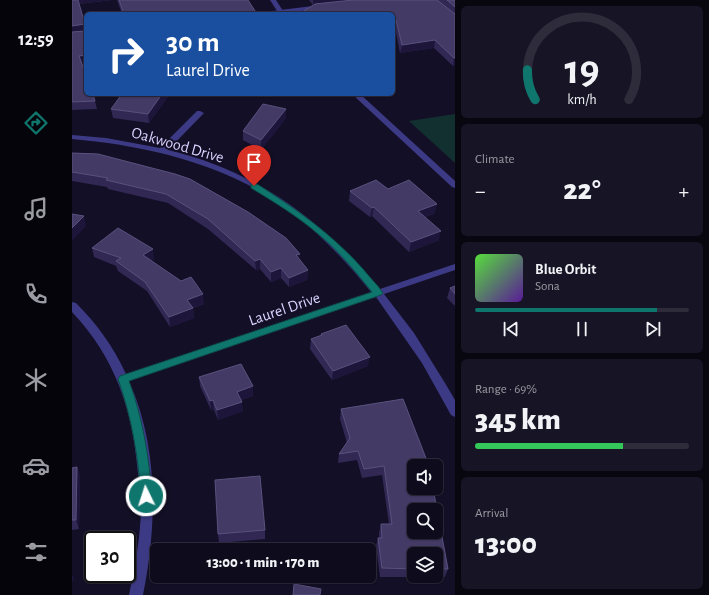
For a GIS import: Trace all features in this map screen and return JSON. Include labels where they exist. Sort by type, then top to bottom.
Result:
[{"type":"street","points":[[273,0],[280,12]]},
{"type":"street","points":[[288,12],[325,7]]},
{"type":"street","points":[[358,96],[455,185]]},
{"type":"street","points":[[162,151],[200,113]]},
{"type":"street","name":"Oakwood Drive","points":[[72,137],[122,143],[162,151],[214,168],[244,181],[293,210],[321,232],[348,257],[378,293],[415,342],[438,378],[455,412]]},
{"type":"street","name":"Laurel Drive","points":[[123,379],[455,267]]},
{"type":"street","points":[[72,306],[88,320],[103,340],[123,379],[132,403],[144,456],[147,510],[142,566],[136,595]]},
{"type":"green space","points":[[455,114],[455,163],[409,121]]},
{"type":"building","points":[[72,0],[78,0],[84,24],[72,26]]},
{"type":"building","points":[[119,0],[248,0],[256,12],[123,12]]},
{"type":"building","points":[[353,0],[437,0],[455,14],[455,58],[435,40],[402,45],[395,20],[395,12],[302,12],[315,4]]},
{"type":"building","points":[[447,0],[455,0],[455,7]]},
{"type":"building","points":[[84,31],[84,55],[79,56],[84,70],[84,96],[94,96],[95,101],[72,102],[72,32]]},
{"type":"building","points":[[121,96],[161,96],[148,114],[111,109]]},
{"type":"building","points":[[263,104],[286,109],[261,140],[243,131]]},
{"type":"building","points":[[72,153],[98,154],[190,179],[248,212],[286,238],[300,254],[296,255],[308,270],[289,278],[281,268],[271,272],[260,259],[255,261],[208,219],[166,194],[106,180],[108,178],[72,172]]},
{"type":"building","points":[[376,180],[388,189],[409,180],[437,204],[418,211],[441,231],[411,242],[374,207],[372,208],[350,191]]},
{"type":"building","points":[[72,214],[84,216],[72,228]]},
{"type":"building","points":[[118,228],[153,249],[143,255],[181,281],[191,277],[203,294],[187,300],[193,308],[169,317],[145,282],[116,261],[121,258],[92,248]]},
{"type":"building","points":[[455,286],[455,294],[450,288]]},
{"type":"building","points":[[346,325],[370,357],[333,371],[311,339]]},
{"type":"building","points":[[241,364],[253,386],[237,392],[242,402],[217,410],[213,400],[210,401],[199,377]]},
{"type":"building","points":[[403,399],[426,459],[407,459],[407,495],[434,495],[436,503],[407,503],[407,539],[442,539],[448,569],[443,569],[443,547],[407,547],[407,569],[382,568],[378,538],[382,538],[381,524],[392,524],[384,466],[364,469],[358,451],[339,454],[350,438],[341,409]]},
{"type":"building","points":[[77,467],[76,520],[72,520],[72,468]]},
{"type":"building","points":[[260,476],[265,530],[218,534],[215,480]]},
{"type":"building","points":[[294,584],[321,589],[320,595],[293,595]]},
{"type":"route","points":[[146,496],[144,456],[132,403],[123,379],[378,293],[348,257],[321,232],[293,210],[254,186]]}]
